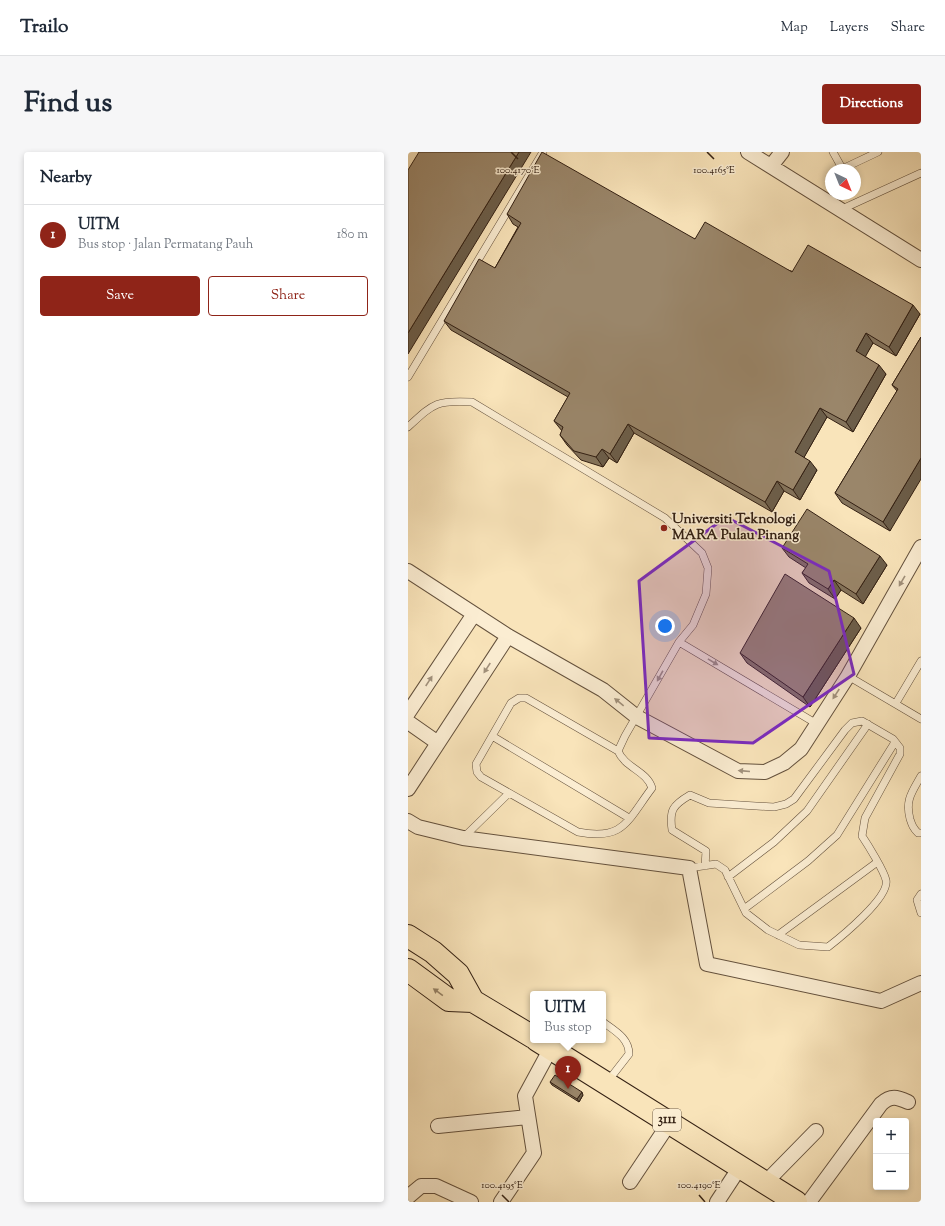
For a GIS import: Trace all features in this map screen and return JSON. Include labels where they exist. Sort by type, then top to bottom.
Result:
[{"type":"main road","points":[[408,936],[433,952],[458,974],[473,1001]]},
{"type":"main road","points":[[408,970],[449,1000],[473,1001],[530,1035]]},
{"type":"main road","name":"3111","points":[[544,1044],[796,1202]]},
{"type":"street","points":[[748,152],[921,260]]},
{"type":"street","points":[[771,166],[782,152]]},
{"type":"street","points":[[408,571],[508,636],[604,690],[637,717],[738,771],[765,772],[784,763],[801,749],[848,676],[921,548]]},
{"type":"street","points":[[408,714],[474,614]]},
{"type":"street","points":[[408,789],[508,636]]},
{"type":"street","points":[[408,722],[438,743]]},
{"type":"street","points":[[408,821],[418,827],[463,838],[689,868],[707,964],[881,1001],[921,983]]},
{"type":"street","points":[[501,1202],[534,1153],[525,1096],[544,1044]]},
{"type":"street","points":[[809,1202],[881,1104],[888,1098],[896,1096],[908,1102]]},
{"type":"street","points":[[438,1126],[528,1117]]},
{"type":"street","points":[[630,1182],[670,1122]]},
{"type":"street","points":[[766,1182],[816,1131]]},
{"type":"street","points":[[716,1202],[740,1167]]},
{"type":"street","points":[[408,1196],[421,1186],[436,1186],[470,1202]]},
{"type":"lane","points":[[408,377],[543,152]]},
{"type":"lane","points":[[833,152],[839,164]]},
{"type":"lane","points":[[853,164],[878,152]]},
{"type":"lane","points":[[840,210],[921,173]]},
{"type":"lane","points":[[408,427],[436,404],[447,400],[472,402],[665,518],[702,553],[708,568],[706,594],[693,624],[679,642],[625,736],[618,751]]},
{"type":"lane","points":[[679,642],[817,724]]},
{"type":"lane","points":[[896,703],[921,661]]},
{"type":"lane","points":[[848,676],[921,719]]},
{"type":"lane","points":[[519,698],[526,698],[618,751],[621,759],[645,776],[650,782],[652,788],[623,827],[613,833],[596,836],[578,832],[481,777],[477,772],[476,764],[492,736],[510,703],[519,698]]},
{"type":"lane","points":[[689,868],[705,866],[716,864],[725,870],[746,913],[757,922],[778,935],[799,945],[828,947],[847,932],[884,891],[886,880],[862,836],[862,828],[864,818],[900,754],[900,748],[895,742],[868,724],[862,721],[852,723],[845,730],[794,799],[786,804],[774,806],[709,803],[690,795],[675,804],[671,818],[672,830],[706,851],[705,866]]},
{"type":"lane","points":[[728,877],[774,842],[807,811],[868,724]]},
{"type":"lane","points":[[492,736],[630,818]]},
{"type":"lane","points":[[744,909],[808,861],[837,835],[895,742]]},
{"type":"lane","points":[[921,776],[908,801],[907,809],[913,828],[918,833],[921,833]]},
{"type":"lane","points":[[463,838],[509,793]]},
{"type":"lane","points":[[778,935],[876,862]]},
{"type":"lane","points":[[921,894],[917,900],[921,913]]},
{"type":"lane","points":[[606,1024],[621,1035],[629,1047],[630,1054],[606,1082]]},
{"type":"highlighted area","points":[[726,517],[829,571],[854,674],[753,743],[649,738],[639,581]]},
{"type":"building","points":[[419,152],[519,152],[408,333],[408,170]]},
{"type":"building","points":[[542,152],[695,239],[705,222],[792,272],[808,245],[913,305],[889,347],[866,333],[856,351],[879,365],[846,422],[820,408],[795,452],[810,461],[793,490],[777,481],[765,502],[628,424],[610,454],[602,449],[596,457],[574,451],[560,435],[563,427],[554,421],[570,393],[444,321],[479,259],[495,268],[521,223],[507,214]]},
{"type":"building","points":[[921,337],[921,458],[883,522],[835,493],[898,389],[892,385]]},
{"type":"building","points":[[807,509],[880,556],[856,594],[834,580],[828,589],[802,573],[808,564],[782,548]]},
{"type":"building","points":[[785,574],[854,618],[803,697],[740,653]]},
{"type":"building","points":[[555,1075],[582,1092],[577,1099],[550,1082]]},
{"type":"place","name":"Universiti Teknologi MARA Pulau Pinang","points":[[664,528]]},
{"type":"place","name":"UITM","points":[[568,1089]]}]
